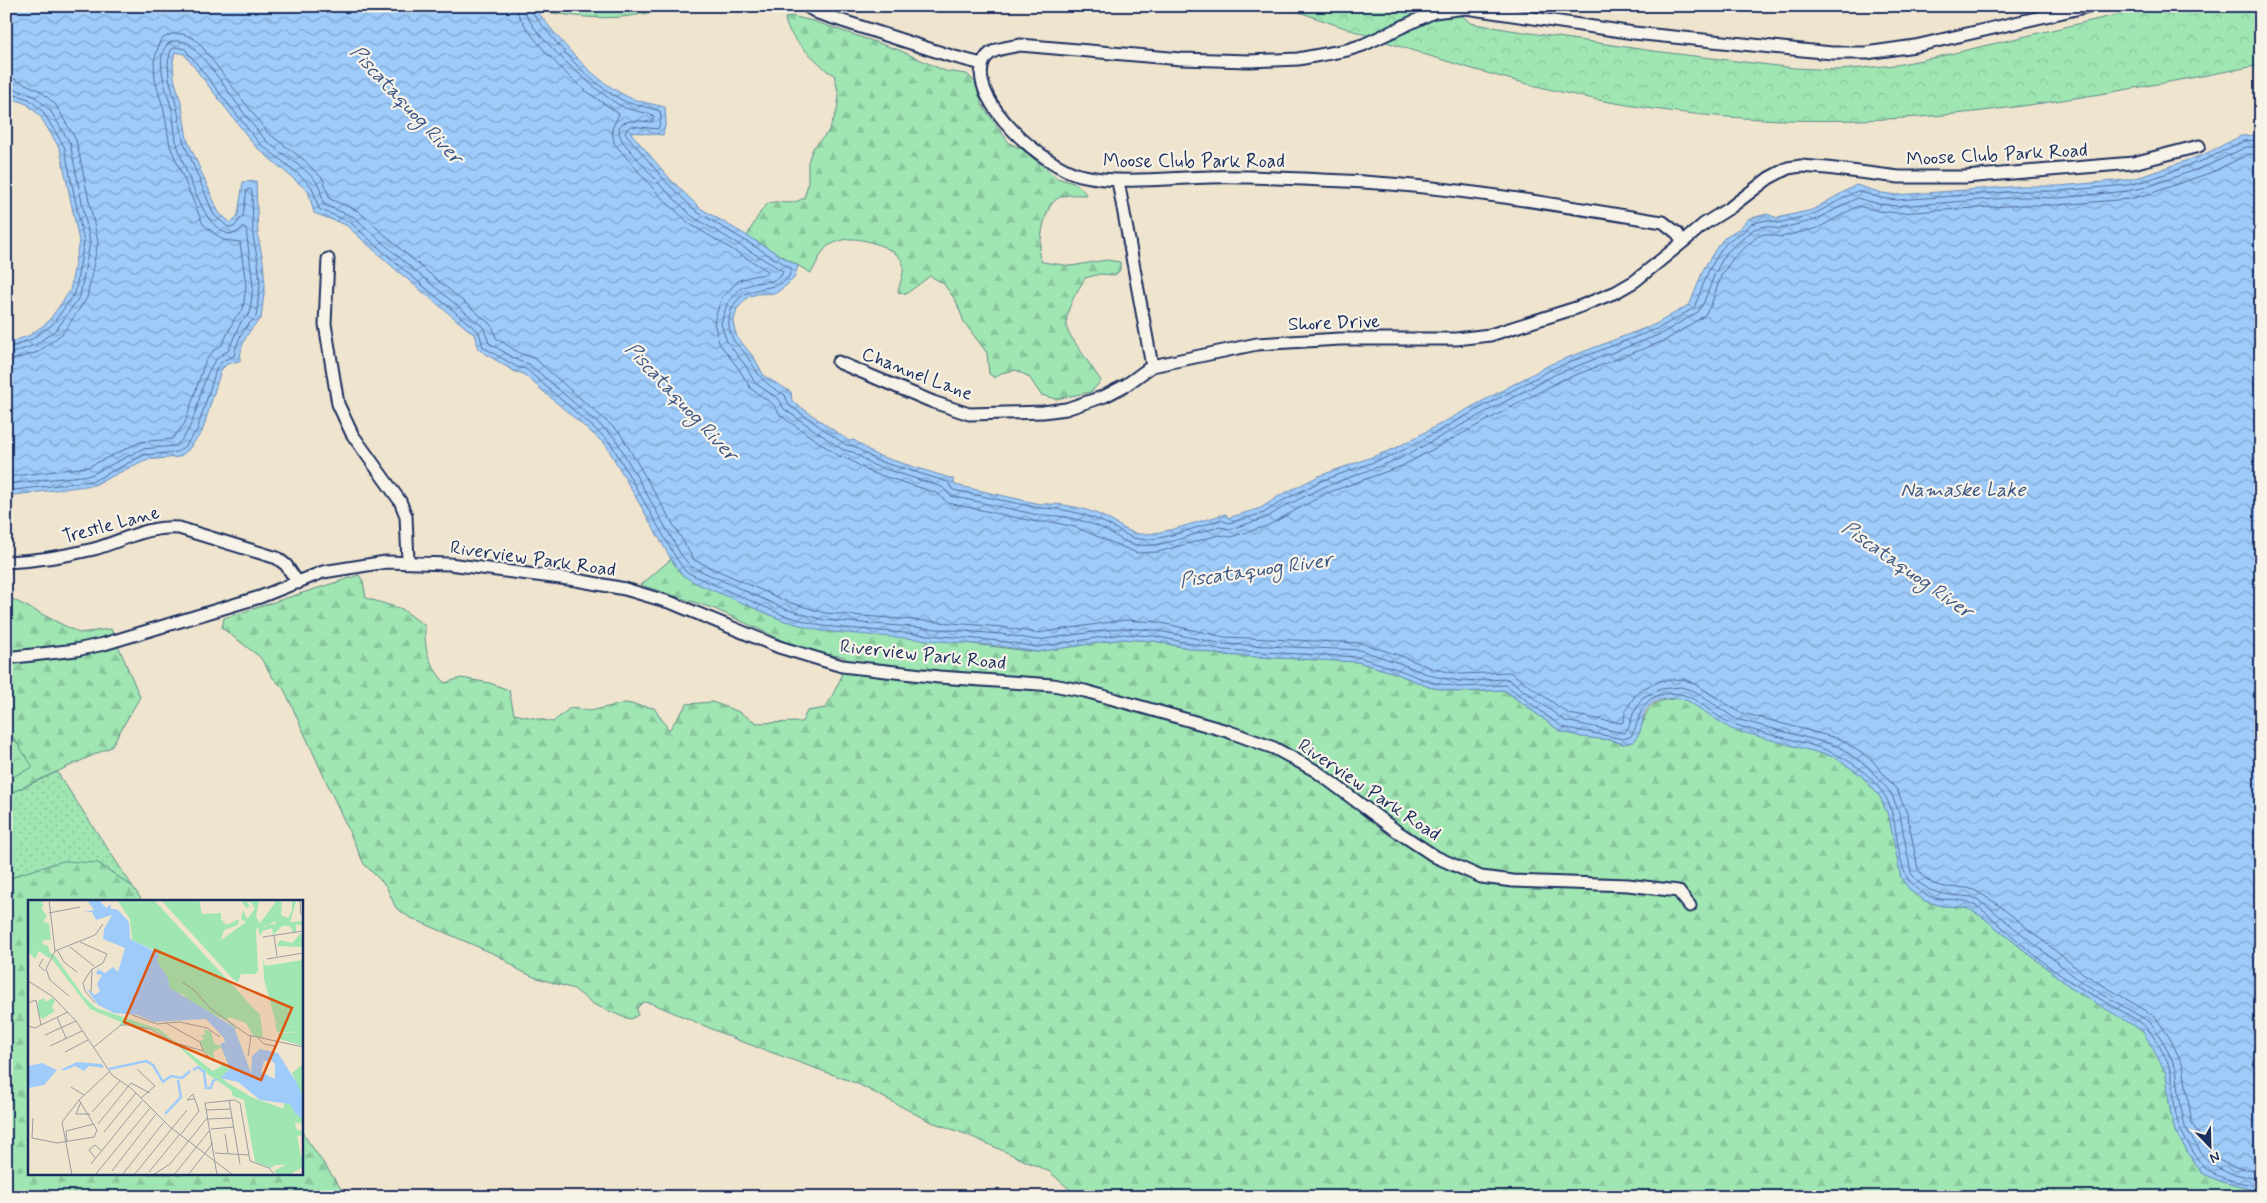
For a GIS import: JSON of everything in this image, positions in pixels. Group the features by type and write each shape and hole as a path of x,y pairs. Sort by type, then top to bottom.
{"street":[{"path":"806,6 818,13 951,56 982,64 994,50 1020,45 1181,58 1298,59 1347,50 1378,40 1434,12 1466,8 1634,33 1806,52 1866,53 1915,46 2089,6"},
{"name":"Moose Club Park Road","path":"982,64 981,74 988,96 1014,133 1027,145 1067,171 1078,175 1118,181 1213,177 1411,185 1663,222 1677,233 1683,242 1704,224 1719,216 1769,178 1788,168 1801,166 1827,168 1917,178 1965,177 2133,163 2199,146"},
{"path":"1118,181 1152,366"},
{"name":"Shore Drive","path":"1152,366 1225,350 1287,341 1456,338 1490,335 1576,308 1616,292 1641,276 1683,242"},
{"path":"328,259 324,306 325,324 338,404 352,434 400,501 406,516 408,561"},
{"name":"Channel Lane","path":"838,362 953,410 984,414 1043,412 1081,406 1126,385 1152,366"},
{"name":"Trestle Lane","path":"6,562 66,556 123,540 151,529 165,527 212,538 277,558 286,564 298,583"},
{"name":"Riverview Park Road","path":"6,658 76,650 104,644 260,597 323,572 386,562 408,561 480,567 625,590 672,603 779,647 842,666 1037,684 1085,691 1228,731 1274,748 1316,771 1436,857 1481,877 1513,881 1628,885 1678,891 1690,906"}],"green space":[{"path":"533,6 679,6 624,17 599,18 536,10"},
{"path":"1282,6 1453,6 1470,23 1510,30 1653,51 1794,68 1839,70 1896,65 1937,57 2154,6 2261,6 2261,65 2064,100 1950,115 1851,120 1752,119 1653,109 1563,92 1441,60"},
{"path":"791,16 813,21 899,50 945,71 967,74 977,84 982,105 1009,143 1022,149 1057,178 1077,184 1087,195 1063,196 1051,205 1044,221 1039,255 1042,262 1071,266 1106,260 1120,262 1120,270 1115,275 1100,274 1085,278 1068,311 1068,332 1101,381 1091,392 1056,399 1041,395 1029,377 1016,370 1001,373 995,378 989,374 987,353 964,322 956,301 943,283 930,276 906,294 898,292 903,272 902,261 899,256 886,248 856,239 839,241 825,248 811,273 747,236 760,213 769,203 788,203 804,198 808,184 808,162 813,148 828,132 837,111 839,96 834,74 827,71 795,40 790,33 785,18"},
{"path":"671,559 682,575 782,620 1037,652 1123,639 1154,641 1222,655 1358,662 1395,673 1429,687 1459,692 1504,690 1560,731 1623,744 1633,742 1651,706 1666,700 1680,698 1834,757 1861,775 1880,797 1889,817 1901,878 1911,891 1925,901 1942,906 1966,907 1984,918 2074,990 2144,1031 2166,1073 2170,1110 2175,1131 2193,1161 2202,1173 2222,1182 2261,1192 2261,1197 1078,1197 1050,1172 968,1135 929,1121 856,1083 740,1041 651,1003 643,1002 637,1008 638,1015 631,1019 623,1017 593,1004 574,989 534,977 519,970 499,956 409,917 396,908 386,886 364,864 284,689 273,678 260,657 222,628 224,618 359,575 363,581 366,598 402,609 425,626 425,643 431,663 445,683 461,678 490,683 509,690 514,714 553,722 570,708 590,711 625,703 654,708 669,730 687,704 712,702 737,711 757,723 802,722 807,711 826,708 840,680 845,657 808,652 715,609 641,585"},
{"path":"6,596 79,633 111,629 140,697 111,747 6,795"},
{"path":"6,727 33,767 6,780"},
{"path":"57,772 133,887 98,863 20,874 6,881 6,795"},
{"path":"63,861 98,863 133,887 142,900 28,900 28,1176 302,1176 302,1132 347,1197 6,1197 6,881 20,874"}],"water":[{"name":"Namaske Lake","path":"6,6 533,6 576,57 600,79 628,97 665,107 666,121 663,135 630,132 671,180 700,208 798,266 794,278 776,293 757,294 748,297 737,309 733,324 737,337 755,359 764,376 791,392 792,401 849,441 854,440 876,455 953,479 955,485 1040,504 1066,505 1083,509 1139,534 1170,530 1226,514 1228,518 1261,508 1279,496 1319,476 1394,449 1551,364 1656,324 1690,304 1704,268 1717,247 1725,237 1740,228 1748,219 1767,214 1777,218 1812,210 1856,185 1882,193 1897,195 2022,186 2059,186 2126,180 2143,176 2205,154 2241,136 2261,135 2261,1192 2222,1182 2202,1173 2193,1161 2175,1131 2170,1110 2166,1073 2143,1031 2074,990 1984,918 1966,907 1942,906 1925,901 1911,891 1901,878 1889,817 1880,797 1861,775 1834,757 1731,729 1688,701 1679,699 1662,699 1649,706 1645,711 1638,735 1633,742 1623,744 1560,731 1504,690 1459,692 1429,687 1395,673 1358,662 1222,655 1154,641 1123,639 1037,652 1000,646 821,631 782,620 698,584 682,575 671,559 606,445 522,373 515,372 478,349 476,336 394,268 346,225 314,213 308,191 255,146 184,54 175,52 173,62 174,78 182,106 187,139 219,213 231,223 238,215 243,182 256,181 258,236 265,285 261,319 246,338 241,349 240,361 227,364 221,370 202,432 188,450 179,457 145,460 94,485 6,496 6,344 30,335 48,322 70,291 79,241 60,149 40,116 27,104 6,96"}],"water label":[{"name":"Piscataquog River","path":"406,105"},
{"name":"Piscataquog River","path":"681,402"},
{"name":"Piscataquog River","path":"1907,570"},
{"name":"Piscataquog River","path":"1256,571"}]}
